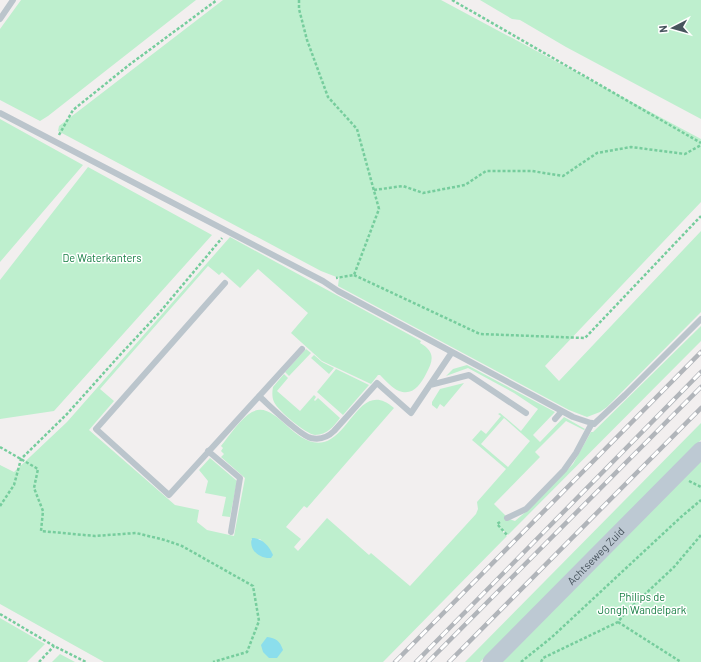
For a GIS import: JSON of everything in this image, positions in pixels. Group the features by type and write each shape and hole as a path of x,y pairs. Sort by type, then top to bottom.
{"street":[{"name":"Achtseweg Zuid","path":"491,662 701,450"}],"lane":[{"path":"0,19 13,0"},
{"path":"0,113 323,281 338,291 573,417 594,424 626,395 701,319"},
{"path":"225,283 96,429 169,495 302,348"},
{"path":"259,396 301,433 311,438 321,438 331,434 377,383 411,413 452,352"},
{"path":"430,386 468,375 526,413"},
{"path":"555,419 562,411"},
{"path":"507,518 526,509 564,470 576,453 592,423"},
{"path":"208,451 240,478 231,532"}],"path":[{"path":"55,142 73,110 217,0"},
{"path":"299,0 299,9 307,40 328,97 357,129 379,209 354,275"},
{"path":"374,190 403,186 423,193 465,185 486,171 532,171 563,176 597,153 631,147 685,154 701,144 452,0"},
{"path":"323,281 354,275 480,334 585,338 701,216"},
{"path":"0,506 14,484 21,459 67,414 160,312 228,232"},
{"path":"0,447 38,469 34,488 43,511 41,531 95,536 136,533 165,540 182,546 253,586 259,621 247,652 213,662"},
{"path":"520,662 552,637 701,500"},
{"path":"501,529 507,535"},
{"path":"541,662 543,658 618,622 625,613 674,567 701,535"},
{"path":"0,614 54,646 86,662"},
{"path":"618,622 681,662"},
{"path":"39,662 54,646"}],"green space":[{"path":"21,0 196,0 40,121 0,100 0,29"},
{"path":"223,0 441,0 701,139 701,202 545,366 559,381 701,231 701,312 607,407 600,412 587,417 569,410 338,286 339,278 321,271 58,131 59,126"},
{"path":"480,0 701,0 701,119 566,47 520,20 512,19"},
{"path":"0,119 83,165 0,262"},
{"name":"De Waterkanters","path":"88,167 212,235 54,411 0,419 0,280"},
{"path":"230,237 421,341 420,343 429,350 432,357 426,374 419,386 408,392 399,391 380,375 378,375 371,384 322,361 291,333 308,313 258,269 240,288 222,272 219,275 208,266 100,389 114,401 89,430 175,505 199,510 197,522 207,530 234,536 245,478 221,457 224,454 221,451 223,448 221,446 244,418 252,412 261,410 269,412 303,438 313,442 324,442 342,430 364,404 373,400 383,401 394,408 307,508 304,506 286,527 301,539 294,547 298,551 327,518 369,555 371,553 410,586 476,514 478,509 477,502 506,469 472,440 481,430 486,434 501,416 498,414 500,413 521,431 538,409 514,393 468,368 446,376 453,369 467,365 555,412 533,435 540,442 564,417 585,429 584,430 566,421 535,452 540,457 494,504 509,519 515,521 528,510 573,464 591,432 593,432 701,326 701,341 508,535 502,529 501,530 507,536 383,662 104,662 0,604 0,465 14,472 67,422","holes":["504,418 530,441 508,467 481,444","260,539 272,553 251,540"]},
{"path":"306,349 311,353 289,376 285,372"},
{"path":"314,355 322,362 334,368 329,374 311,358"},
{"path":"336,369 369,385 343,415 317,392"},
{"path":"284,374 288,378 277,391 300,411 314,395 316,397 314,400 315,401 318,398 340,418 330,430 319,435 311,434 293,422 281,411 274,402 272,393 273,387"},
{"path":"464,383 444,407 440,404 437,409 432,405 432,402 440,389"},
{"path":"701,423 701,440 480,662 465,662"},
{"path":"210,458 237,481 230,517 222,516 226,497 205,493 208,481 199,470"},
{"name":"Philips de Jongh Wandelpark","path":"701,460 701,662 501,662"},
{"path":"0,618 45,644 27,662 0,662"},
{"path":"60,654 75,662 52,662"}],"water":[{"path":"252,538 259,539 267,546 273,555 271,558 263,557 253,550 251,542"},
{"path":"267,637 277,640 282,647 283,650 277,658 269,658 263,652 261,645"}],"railway":[{"path":"395,662 701,352"},
{"path":"416,662 701,372"},
{"path":"428,662 701,387"},
{"path":"449,662 701,408"}]}
